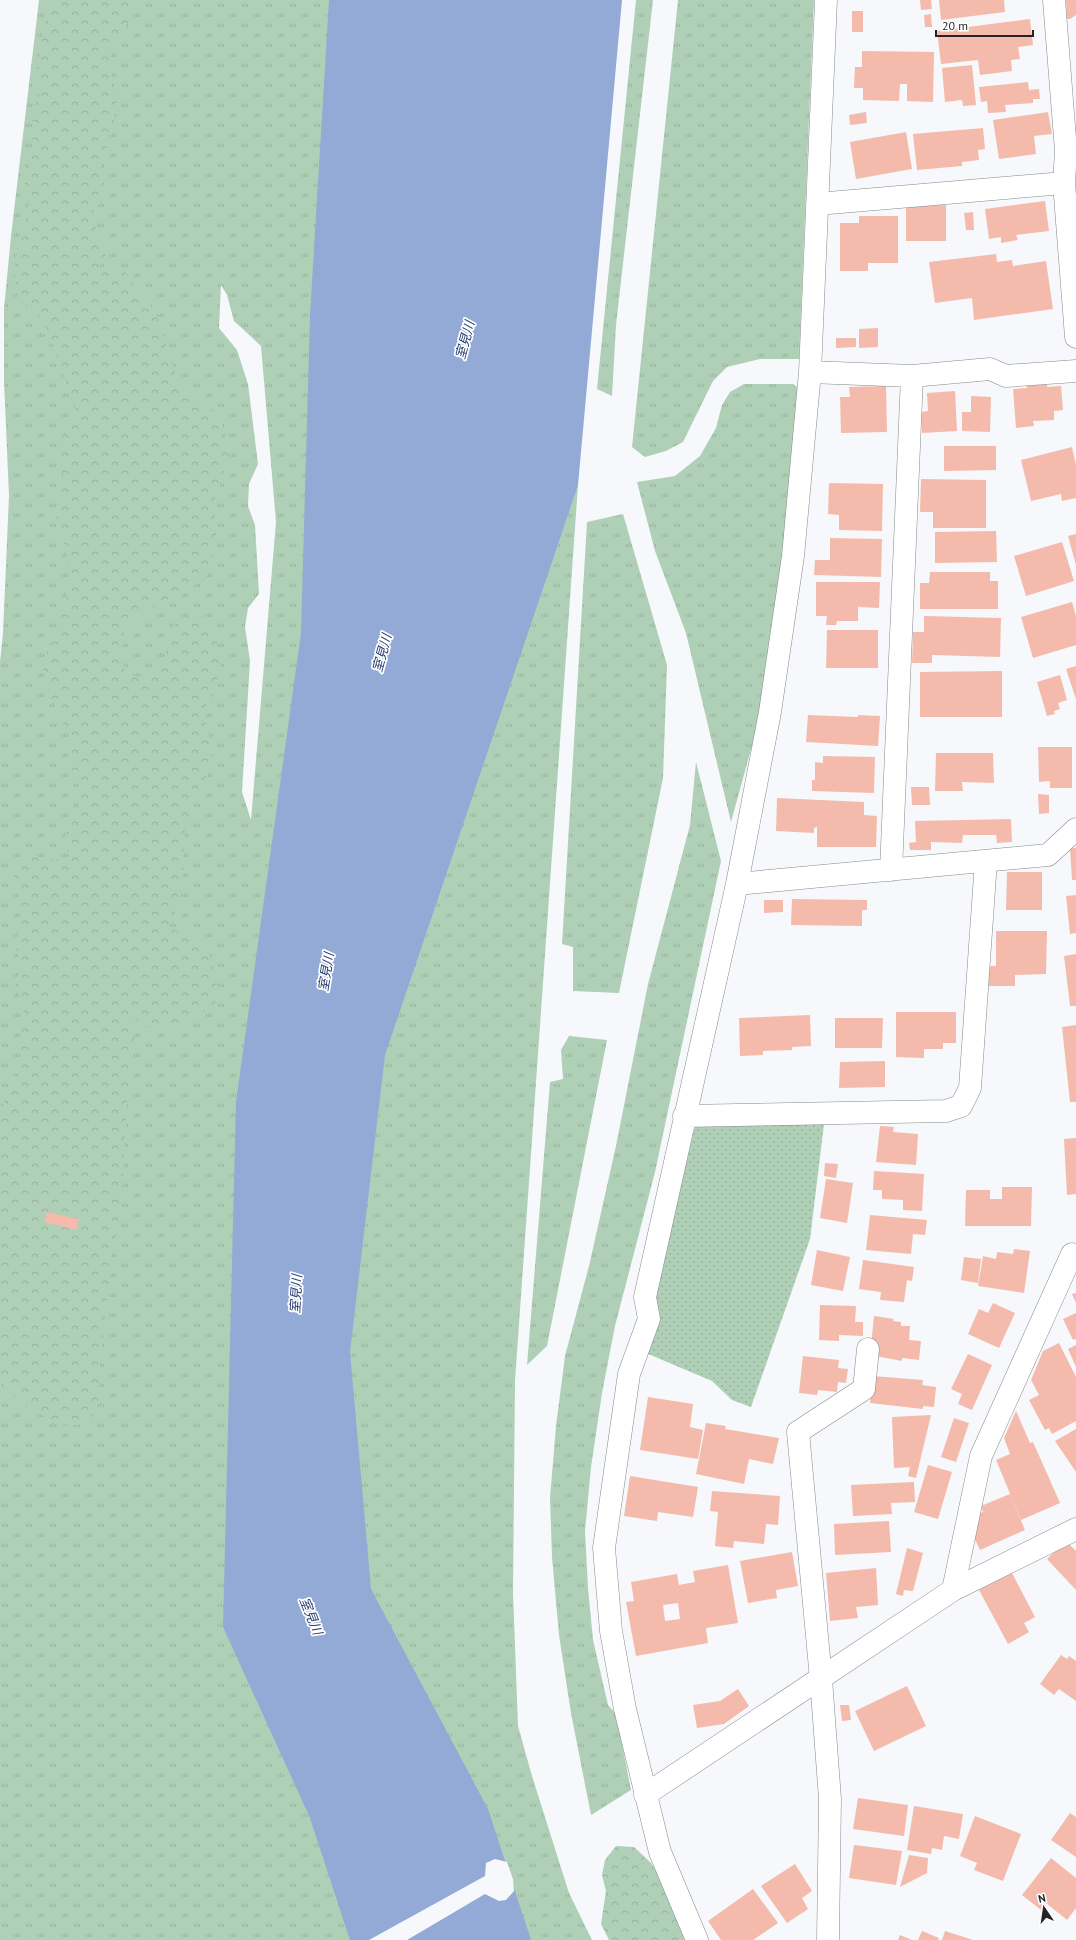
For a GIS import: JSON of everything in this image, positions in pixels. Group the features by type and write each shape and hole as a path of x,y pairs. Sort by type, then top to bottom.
{"street":[{"path":"697,1940 660,1852 645,1795 625,1709 611,1631 604,1548 630,1374 649,1319 645,1297 684,1116 737,884 770,712 792,564 810,372 826,0"},
{"path":"1054,0 1066,151 1064,183 1076,337"},
{"path":"817,204 1064,183"},
{"path":"810,372 912,376 990,369 1006,376 1076,370"},
{"path":"891,870 912,376"},
{"path":"737,884 1048,855 1076,829"},
{"path":"684,1116 946,1111 961,1106 970,1088 986,861"},
{"path":"953,1590 981,1456 1072,1254"},
{"path":"828,1940 830,1799 821,1679 798,1432 864,1389 868,1349"},
{"path":"645,1795 953,1590 1076,1529"}],"green space":[{"path":"39,0 347,0 320,633 370,1940 0,1940 0,662 3,633 9,496 4,381 4,309 11,236","holes":["221,285 227,295 234,321 261,346 276,522 251,820 242,792 250,661 245,627 248,608 259,594 255,525 248,506 249,484 258,464 248,384 237,350 219,328"]},
{"path":"50,0 129,0 129,16 127,23 113,48 110,59 116,104 103,169 103,199 93,209 99,220 94,234 105,243 106,258 94,273 112,269 125,272 155,311 180,389 220,414 230,453 214,501 216,535 206,578 183,592 158,603 124,630 121,658 126,675 146,677 165,656 173,626 196,610 215,631 221,665 216,684 203,713 210,740 212,765 203,784 190,797 185,827 183,872 179,902 167,929 195,933 209,953 217,979 215,1004 179,1028 149,1027 129,1017 136,1042 129,1071 122,1192 107,1297 100,1364 98,1403 86,1424 61,1426 28,1407 4,1387 0,1376 0,1277 4,1273 0,1267 0,1248 6,1244 0,1234 0,1114 8,1090 22,1059 20,1040 24,1007 15,987 20,965 16,946 18,925 22,907 13,882 15,862 32,855 50,860 69,857 64,837 72,824 82,794 71,767 72,739 59,716 48,690 42,663 58,628 69,588 67,550 56,525 59,494 63,475 56,449 78,415 49,333 40,316 18,299 14,271 21,228 29,214 24,174 33,145 32,129 34,107 40,94 37,67"},
{"path":"636,0 653,0 616,325 612,396 597,389"},
{"path":"678,0 814,0 799,359 760,359 727,367 713,381 683,442 666,451 645,457 632,447"},
{"path":"744,384 793,384 798,388 787,552 764,702 731,822 686,633 655,551 637,482 675,476 700,456 716,428 722,405 730,392"},
{"path":"578,485 515,1381 513,1593 518,1726 532,1776 569,1893 592,1940 519,1940 358,1595 336,1363 368,1051 491,686"},
{"path":"623,514 667,665 663,778 619,993 573,991 573,947 562,944 587,522"},
{"path":"696,762 721,861 655,1172 615,1326 602,1393 591,1467 585,1531 593,1640 608,1705 616,1714 631,1790 591,1815 571,1713 559,1635 552,1557 550,1498 556,1426 565,1356 589,1266 616,1146 648,984 690,825"},
{"path":"569,1036 607,1040 547,1346 527,1365 550,1082 563,1079 561,1050"},
{"path":"696,1122 824,1124 810,1239 751,1407 732,1400 712,1381 646,1353 654,1298"},
{"path":"616,1846 634,1847 651,1863 668,1889 688,1940 609,1940 601,1924 606,1891 602,1875 605,1860"}],"water":[{"name":"室見川","path":"329,0 622,0 578,485 385,1055 350,1352 371,1589 488,1809 531,1940 350,1940 310,1818 223,1627 236,1102 301,633 310,315"}],"pier":[{"path":"495,1859 507,1862 513,1879 514,1891 506,1900 499,1901 485,1894 407,1940 369,1940 485,1876 486,1863"}],"building":[{"path":"920,0 931,0 932,9 921,10"},
{"path":"939,0 1004,0 1005,12 941,20"},
{"path":"1066,0 1076,0 1076,15 1070,19 1067,19"},
{"path":"852,11 863,11 863,32 852,32"},
{"path":"931,14 932,27 925,27 924,15"},
{"path":"1030,19 1033,45 1018,47 1020,59 1011,60 1012,71 980,75 978,60 941,64 937,31"},
{"path":"862,51 934,52 933,102 907,101 907,84 900,84 899,101 863,100 863,88 854,88 855,67 862,67"},
{"path":"972,65 976,105 963,106 962,100 945,102 942,68"},
{"path":"1028,82 1029,90 1039,89 1040,99 1033,99 1033,103 1005,105 1006,112 988,113 987,101 981,102 979,87"},
{"path":"866,112 867,123 850,125 849,115"},
{"path":"1048,112 1052,134 1034,136 1036,154 999,159 993,120"},
{"path":"983,128 985,149 978,150 979,160 962,162 962,166 917,170 913,134"},
{"path":"906,132 912,169 856,179 850,142"},
{"path":"1045,201 1049,231 1016,235 1018,240 1001,243 1001,237 989,239 985,209"},
{"path":"946,205 946,241 906,241 906,206"},
{"path":"973,212 974,230 966,230 964,213"},
{"path":"859,216 898,216 898,263 868,263 868,271 840,271 840,223 859,223"},
{"path":"996,254 997,262 1012,260 1013,266 1046,261 1053,309 974,320 972,298 935,303 929,262"},
{"path":"878,328 878,347 859,348 859,329"},
{"path":"836,338 856,338 856,347 836,348"},
{"path":"1047,383 1047,387 1061,386 1063,410 1054,411 1054,420 1033,421 1034,426 1016,428 1013,389 1027,388 1026,385"},
{"path":"886,386 887,432 841,433 840,397 850,397 849,387"},
{"path":"955,391 957,431 922,433 921,412 928,411 927,393"},
{"path":"971,396 991,397 990,432 962,431 962,412 971,412"},
{"path":"944,446 996,446 996,470 944,471"},
{"path":"1072,447 1076,465 1076,498 1062,501 1061,494 1031,501 1021,460"},
{"path":"921,479 986,480 986,528 933,528 933,512 920,512"},
{"path":"829,483 883,484 882,531 839,530 839,515 828,514"},
{"path":"996,531 997,562 935,563 935,532"},
{"path":"1076,534 1076,565 1068,536"},
{"path":"830,538 882,539 881,577 814,575 815,560 830,560"},
{"path":"1062,542 1074,581 1026,596 1014,556"},
{"path":"930,572 990,572 990,581 998,581 998,609 920,609 920,583 929,583"},
{"path":"816,582 880,582 879,608 858,607 858,621 837,621 836,625 826,625 827,616 816,616"},
{"path":"1072,602 1076,616 1076,645 1033,658 1021,617"},
{"path":"924,616 1001,618 1000,657 932,655 932,663 912,663 913,632 924,632"},
{"path":"827,630 878,630 878,668 826,668"},
{"path":"1076,666 1076,699 1066,669"},
{"path":"1002,671 1002,717 920,717 920,672"},
{"path":"1060,675 1067,700 1058,703 1060,709 1054,711 1055,714 1047,716 1037,682"},
{"path":"808,715 858,717 858,715 880,716 878,746 806,742"},
{"path":"1038,747 1072,747 1072,788 1050,788 1050,781 1039,782"},
{"path":"936,753 993,753 994,783 962,782 963,791 935,791"},
{"path":"823,756 875,757 874,793 812,791 812,780 815,780 815,762 823,763"},
{"path":"911,787 929,787 930,805 912,805"},
{"path":"1038,794 1049,795 1049,813 1039,814"},
{"path":"777,798 864,802 864,815 877,816 876,847 817,847 817,827 814,828 814,833 776,831"},
{"path":"1011,819 1012,842 997,843 996,835 963,835 962,843 931,842 931,850 910,850 909,843 916,842 915,821"},
{"path":"1070,848 1076,848 1076,880 1072,880"},
{"path":"1007,872 1042,872 1042,910 1006,910"},
{"path":"1076,895 1076,933 1070,934 1066,896"},
{"path":"792,899 867,900 867,910 862,910 862,926 791,925"},
{"path":"764,900 783,900 783,912 764,913"},
{"path":"996,931 1047,931 1046,974 1015,975 1015,986 987,986 987,966 996,966"},
{"path":"1076,954 1076,1006 1070,1006 1064,956"},
{"path":"896,1012 956,1012 956,1043 943,1043 943,1049 924,1049 924,1058 896,1057"},
{"path":"810,1015 811,1046 792,1047 792,1050 763,1051 763,1055 740,1056 739,1018"},
{"path":"835,1018 883,1018 882,1048 835,1048"},
{"path":"1076,1025 1076,1102 1070,1102 1062,1027"},
{"path":"885,1061 885,1087 839,1088 840,1062"},
{"path":"880,1126 894,1127 893,1132 918,1134 916,1165 876,1162"},
{"path":"1076,1138 1076,1194 1067,1195 1064,1139"},
{"path":"825,1163 838,1164 836,1178 824,1176"},
{"path":"874,1171 924,1174 922,1211 903,1210 903,1200 882,1199 882,1190 873,1190"},
{"path":"826,1179 853,1183 847,1223 820,1218"},
{"path":"1002,1187 1032,1187 1031,1226 965,1226 966,1190 990,1190 990,1199 1002,1199"},
{"path":"47,1212 79,1219 77,1230 44,1222"},
{"path":"870,1215 927,1220 925,1235 913,1234 911,1254 866,1250"},
{"path":"1014,1249 1030,1251 1024,1293 978,1286 983,1256 996,1259 997,1252 1013,1254"},
{"path":"817,1250 850,1257 843,1291 811,1285"},
{"path":"964,1257 981,1259 978,1283 961,1280"},
{"path":"863,1260 914,1267 912,1281 907,1280 904,1302 880,1300 881,1292 859,1289"},
{"path":"1076,1293 1076,1303 1072,1294"},
{"path":"993,1303 1015,1313 999,1348 968,1334 979,1309 988,1313"},
{"path":"820,1305 856,1306 855,1322 863,1322 863,1336 839,1335 839,1341 819,1340"},
{"path":"1076,1313 1076,1339 1073,1340 1063,1319"},
{"path":"874,1316 894,1319 893,1321 901,1322 901,1326 910,1326 909,1340 921,1341 919,1360 902,1358 902,1361 870,1355"},
{"path":"1059,1343 1076,1377 1076,1421 1052,1434 1049,1428 1045,1430 1029,1400 1039,1395 1031,1380 1043,1351"},
{"path":"1076,1345 1076,1367 1068,1349"},
{"path":"968,1354 992,1365 972,1410 958,1404 962,1394 951,1389"},
{"path":"803,1356 839,1360 838,1368 848,1369 846,1383 838,1382 837,1392 818,1390 817,1395 799,1393"},
{"path":"873,1376 923,1380 922,1385 936,1387 934,1407 923,1406 923,1409 870,1403"},
{"path":"648,1397 693,1404 690,1427 703,1430 698,1459 640,1450"},
{"path":"1016,1411 1030,1443 1033,1442 1060,1503 1021,1520 996,1460 1010,1454 1004,1438"},
{"path":"931,1415 916,1478 908,1476 910,1467 894,1468 892,1417"},
{"path":"954,1418 969,1423 956,1462 941,1457"},
{"path":"706,1423 726,1426 725,1429 779,1438 773,1464 749,1459 744,1484 696,1474"},
{"path":"1076,1429 1076,1472 1055,1441"},
{"path":"928,1465 952,1472 938,1519 914,1512"},
{"path":"630,1476 698,1487 693,1517 658,1512 657,1521 624,1516"},
{"path":"914,1482 915,1502 891,1503 892,1514 853,1516 851,1485"},
{"path":"712,1491 780,1496 778,1525 766,1524 764,1544 734,1541 733,1548 715,1546 718,1512 710,1511"},
{"path":"1010,1494 1025,1530 980,1550 972,1533 970,1517 983,1512 981,1506"},
{"path":"889,1521 891,1552 835,1555 834,1524"},
{"path":"1066,1541 1076,1551 1076,1590 1047,1559"},
{"path":"907,1548 923,1553 913,1591 904,1590 903,1596 896,1594"},
{"path":"792,1552 798,1586 776,1590 777,1598 748,1603 740,1561"},
{"path":"728,1565 738,1623 706,1628 708,1643 636,1656 626,1602 634,1601 631,1582 677,1574 679,1585 695,1582 693,1571","holes":["678,1603 680,1619 665,1621 663,1605"]},
{"path":"876,1568 878,1605 856,1607 858,1618 830,1621 826,1573"},
{"path":"1012,1573 1035,1617 1024,1623 1029,1632 1008,1644 979,1590"},
{"path":"1061,1655 1067,1659 1069,1656 1076,1661 1076,1701 1059,1689 1054,1695 1040,1684"},
{"path":"907,1686 926,1726 874,1751 855,1711"},
{"path":"738,1689 749,1706 724,1724 697,1728 693,1705 720,1701"},
{"path":"840,1705 849,1705 851,1720 842,1721"},
{"path":"858,1798 908,1805 904,1836 853,1829"},
{"path":"914,1806 963,1814 959,1839 944,1836 942,1850 932,1848 931,1854 907,1850"},
{"path":"1070,1813 1076,1817 1076,1857 1051,1840"},
{"path":"975,1816 1021,1834 1003,1881 974,1870 977,1863 960,1856"},
{"path":"854,1845 902,1851 896,1885 849,1878"},
{"path":"909,1855 928,1858 927,1873 900,1887"},
{"path":"1051,1858 1076,1878 1076,1908 1067,1920 1046,1903 1041,1910 1022,1895"},
{"path":"795,1864 812,1891 802,1898 808,1909 787,1923 761,1886"},
{"path":"753,1889 778,1923 753,1940 721,1940 708,1921"},
{"path":"922,1931 939,1938 938,1940 918,1940"},
{"path":"945,1931 973,1940 942,1940"},
{"path":"900,1935 912,1940 898,1940"}]}
